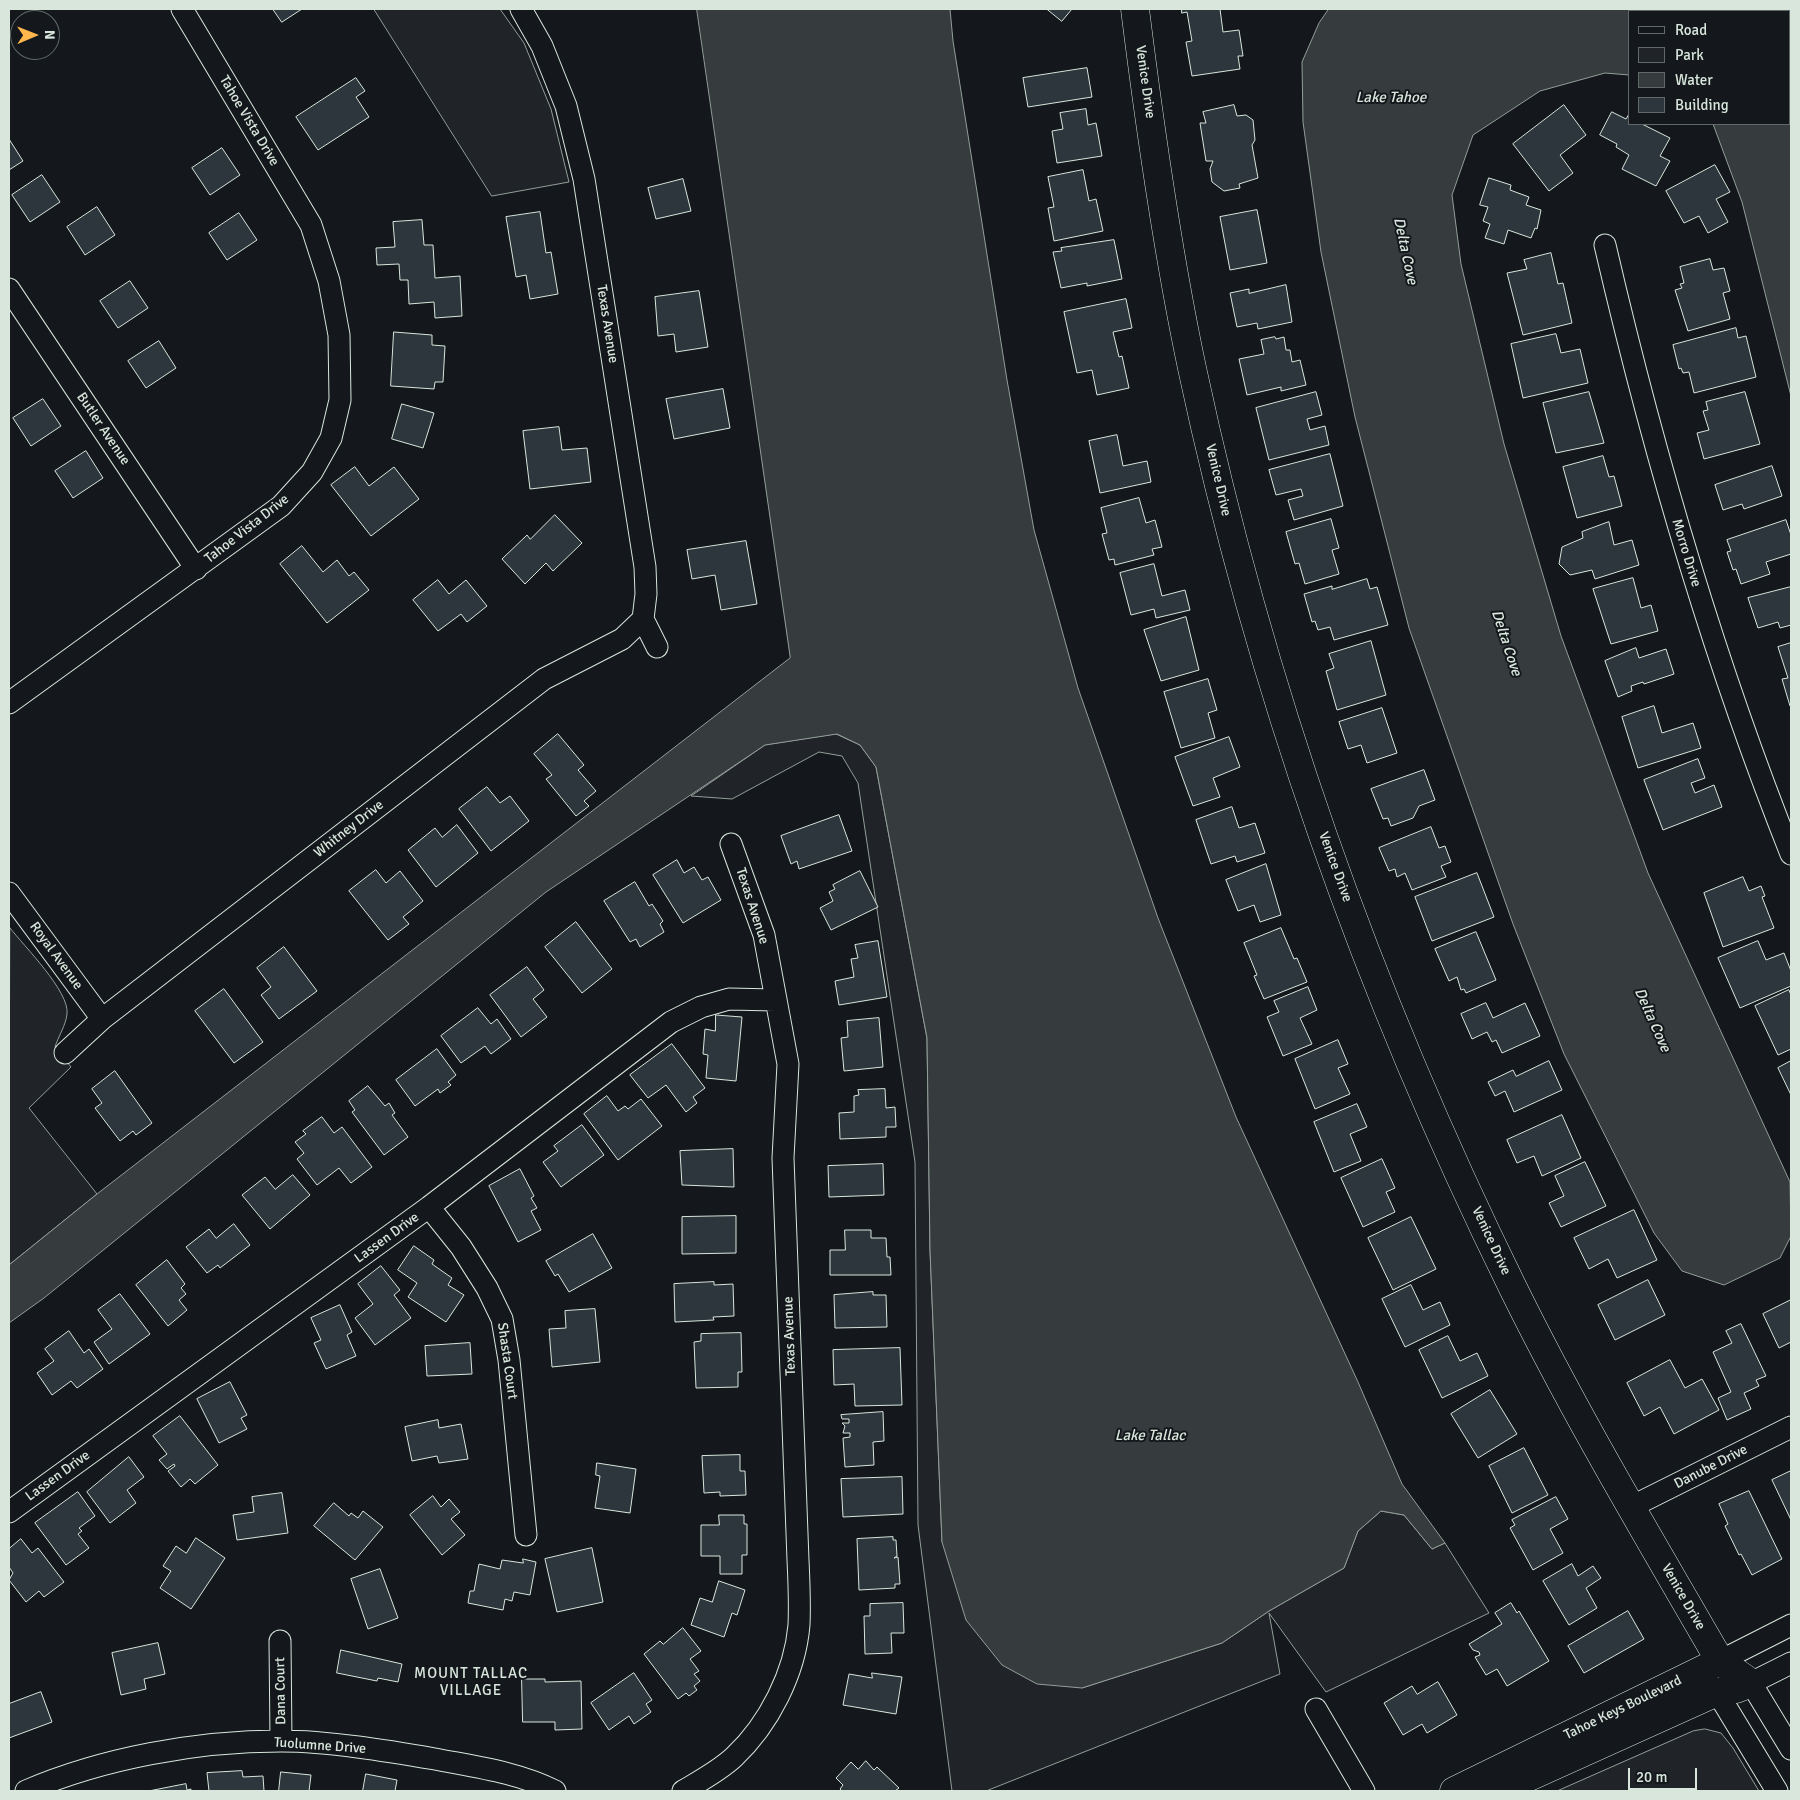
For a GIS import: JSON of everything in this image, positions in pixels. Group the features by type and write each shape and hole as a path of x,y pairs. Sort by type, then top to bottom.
{"street":[{"name":"Tahoe Vista Drive","path":"9,703 281,506 312,472 331,438 340,400 339,344 330,281 311,225 182,9"},
{"name":"Texas Avenue","path":"521,9 542,46 566,106 584,179 645,567 646,594 643,619"},
{"name":"Venice Drive","path":"1135,9 1167,229 1191,366 1230,530 1273,686 1318,820 1371,966 1439,1132 1518,1298 1577,1412 1720,1661"},
{"name":"Morro Drive","path":"1605,245 1637,380 1692,574 1732,699 1791,854"},
{"name":"Butler Avenue","path":"9,289 196,569"},
{"path":"643,619 657,647"},
{"name":"Whitney Drive","path":"65,1053 102,1019 544,679 622,639 643,619"},
{"name":"Texas Avenue","path":"683,1791 727,1763 751,1740 771,1710 789,1669 799,1626 783,1158 788,1064 764,935 731,844"},
{"name":"Royal Avenue","path":"9,893 102,1019"},
{"name":"Lassen Drive","path":"9,1512 429,1207 671,1022 701,1007 729,1000 775,1000"},
{"name":"Shasta Court","path":"429,1207 461,1247 487,1288 502,1319 509,1360 526,1535"},
{"name":"Danube Drive","path":"1631,1507 1791,1427"},
{"name":"Tahoe Keys Boulevard","path":"1454,1791 1791,1625"},
{"name":"Dana Court","path":"280,1641 281,1741"},
{"path":"1777,1791 1717,1692 1716,1680 1720,1661 1751,1683 1791,1749"},
{"name":"Tahoe Keys Boulevard","path":"1498,1791 1717,1692 1736,1689 1791,1663"},
{"path":"1316,1709 1364,1791"},
{"name":"Tuolumne Drive","path":"26,1791 50,1781 134,1757 214,1746 281,1741 368,1749 492,1769 531,1779 555,1791"}],"green space":[{"path":"374,9 500,9 524,43 551,109 569,182 492,196"},
{"path":"836,734 860,745 876,767 927,1038 930,1250 942,1542 1082,1688 1222,1643 1269,1611 1344,1568 1358,1531 1381,1511 1404,1515 1432,1549 1445,1543 1489,1613 1326,1692 1269,1613 1280,1674 986,1791 952,1791 918,1525 915,1162 858,783 842,756 819,752 732,799 691,796 765,745"},
{"path":"10,928 54,982 66,1005 67,1014 55,1047 71,1067 29,1108 97,1194 9,1265"},
{"path":"1705,1729 1721,1733 1733,1748 1759,1791 1557,1791 1693,1731"}],"water":[{"name":"Lake Tallac","path":"697,9 950,9 953,41 1007,380 1034,530 1078,688 1158,918 1236,1117 1358,1382 1402,1484 1445,1543 1432,1549 1404,1515 1381,1511 1358,1531 1344,1568 1269,1611 1222,1643 1082,1688 1037,1684 1002,1665 966,1620 942,1542 930,1250 927,1038 876,767 860,745 837,734 765,745 546,892 44,1298 9,1323 9,1265 97,1194 790,658"},
{"name":"Lake Tahoe","path":"1329,9 1791,9 1791,396 1742,202 1713,125 1790,125 1790,10 1628,10 1628,75 1605,73 1540,91 1473,135 1452,195 1461,264 1504,444 1561,636 1648,873 1790,1182 1791,1236 1780,1258 1724,1285 1682,1271 1654,1233 1564,1054 1513,924 1409,628 1355,417 1321,252 1303,122 1302,62 1319,23"}],"building":[{"path":"273,9 302,9 282,22"},
{"path":"1047,9 1072,9 1062,21"},
{"path":"1182,9 1220,9 1223,32 1239,30 1243,56 1238,56 1240,69 1192,76 1186,42 1192,41 1187,12 1182,13"},
{"path":"1087,68 1092,97 1028,107 1023,78"},
{"path":"356,78 365,91 356,97 369,117 318,150 296,117"},
{"path":"1234,105 1237,116 1246,115 1253,120 1255,140 1252,145 1258,178 1239,184 1240,188 1224,191 1212,182 1210,169 1213,161 1206,161 1200,123 1206,123 1203,112"},
{"path":"1564,105 1586,135 1560,155 1573,173 1549,191 1513,144"},
{"path":"1086,109 1088,125 1096,123 1102,156 1057,163 1052,131 1063,129 1060,113"},
{"path":"1612,112 1626,119 1628,116 1628,125 1644,125 1670,138 1660,156 1670,161 1656,186 1622,169 1629,155 1616,147 1617,144 1600,135"},
{"path":"9,139 23,161 9,170"},
{"path":"222,148 240,175 210,195 192,168"},
{"path":"1715,165 1730,192 1716,199 1728,222 1708,233 1699,216 1684,223 1666,191"},
{"path":"1083,170 1089,201 1096,199 1103,231 1054,241 1048,208 1054,207 1048,177"},
{"path":"42,175 60,202 30,222 12,195"},
{"path":"1489,178 1511,185 1510,190 1529,197 1526,205 1541,210 1537,229 1535,228 1531,238 1508,230 1504,244 1485,238 1490,224 1483,221 1488,207 1480,205"},
{"path":"683,179 691,211 656,219 648,188"},
{"path":"97,207 115,235 85,255 67,227"},
{"path":"1257,210 1267,263 1230,270 1220,217"},
{"path":"540,212 546,253 551,252 558,294 530,299 526,275 516,277 506,217"},
{"path":"239,213 257,240 227,260 209,233"},
{"path":"422,220 424,245 433,245 435,278 460,276 462,316 435,318 434,302 409,304 408,280 400,280 399,264 377,265 376,248 395,247 393,222"},
{"path":"1114,240 1122,279 1087,286 1087,283 1061,288 1053,252 1062,251 1061,248"},
{"path":"1551,253 1558,284 1563,283 1572,323 1523,335 1507,273 1527,269 1524,260"},
{"path":"1710,259 1713,270 1724,268 1730,291 1723,293 1730,319 1688,331 1675,290 1682,288 1680,284 1684,283 1680,267"},
{"path":"130,281 148,308 118,328 100,301"},
{"path":"1286,285 1292,322 1258,329 1257,323 1237,327 1230,293 1249,289 1249,293"},
{"path":"699,291 708,347 676,352 674,334 658,336 655,297"},
{"path":"1126,299 1132,328 1113,332 1119,357 1122,356 1129,388 1097,395 1092,370 1077,373 1064,312"},
{"path":"1736,328 1738,338 1746,336 1756,377 1694,393 1689,372 1683,373 1681,368 1679,369 1673,345"},
{"path":"394,332 432,335 432,345 445,346 443,382 435,382 434,389 391,386"},
{"path":"1556,334 1561,353 1580,349 1588,383 1523,398 1511,344"},
{"path":"1275,337 1276,339 1284,337 1286,350 1290,350 1292,362 1300,360 1306,385 1281,391 1281,387 1247,395 1239,359 1264,354 1261,340"},
{"path":"159,341 176,368 146,388 128,361"},
{"path":"723,389 730,428 674,439 666,399"},
{"path":"1316,392 1322,415 1307,419 1310,430 1325,426 1329,445 1269,460 1256,408"},
{"path":"1589,392 1604,443 1556,453 1543,403"},
{"path":"1745,392 1760,444 1704,459 1697,433 1709,430 1703,411 1708,410 1706,402"},
{"path":"43,399 61,426 31,446 13,418"},
{"path":"402,404 434,413 423,448 392,439"},
{"path":"559,427 562,450 587,448 591,482 530,489 523,431"},
{"path":"1117,435 1123,466 1147,461 1151,482 1100,493 1089,441"},
{"path":"86,451 103,478 73,498 55,471"},
{"path":"1330,454 1343,506 1294,520 1288,500 1303,496 1301,489 1276,495 1269,470"},
{"path":"1603,456 1609,477 1614,476 1622,506 1577,518 1563,467"},
{"path":"1772,466 1782,496 1744,509 1742,504 1723,510 1715,485"},
{"path":"355,467 369,486 394,467 419,499 371,536 331,485"},
{"path":"1139,498 1146,523 1155,520 1162,547 1152,549 1154,555 1115,565 1114,559 1109,560 1102,534 1107,533 1101,508"},
{"path":"555,515 582,543 553,571 546,563 525,584 502,559 527,535 530,539"},
{"path":"1331,519 1339,548 1332,550 1339,574 1305,584 1299,563 1295,564 1286,532"},
{"path":"1786,520 1791,535 1791,554 1766,562 1770,574 1741,584 1736,569 1733,570 1727,552 1731,551 1727,540"},
{"path":"1609,522 1614,545 1632,540 1639,565 1595,579 1592,570 1570,575 1559,564 1562,547 1583,538 1582,532"},
{"path":"746,541 757,604 721,610 715,575 692,579 687,550"},
{"path":"302,546 323,572 337,560 349,576 354,572 369,590 327,623 280,564"},
{"path":"1154,564 1162,596 1185,590 1190,610 1156,618 1154,609 1131,615 1120,573"},
{"path":"1633,578 1641,608 1651,605 1658,631 1611,644 1593,589"},
{"path":"1367,579 1370,589 1377,587 1388,625 1334,640 1330,627 1318,630 1315,621 1312,622 1304,594 1332,586 1332,589"},
{"path":"438,580 449,594 466,580 487,606 467,622 461,614 438,631 413,600"},
{"path":"1791,587 1791,625 1780,628 1778,622 1758,628 1748,598"},
{"path":"1186,617 1199,670 1161,681 1144,630"},
{"path":"1371,641 1386,695 1337,710 1326,671 1334,668 1329,654"},
{"path":"1791,643 1790,706 1782,679 1788,678 1778,647"},
{"path":"1636,648 1639,658 1666,649 1674,674 1644,684 1643,682 1631,686 1632,691 1618,697 1605,661"},
{"path":"1208,679 1217,710 1208,713 1215,738 1181,748 1164,692"},
{"path":"1654,706 1662,733 1693,723 1701,748 1638,768 1622,717"},
{"path":"1382,708 1397,753 1367,763 1361,745 1348,749 1339,722"},
{"path":"558,734 584,765 578,770 596,791 584,801 589,806 576,816 546,779 552,775 534,754"},
{"path":"1229,737 1240,767 1213,778 1220,797 1193,806 1175,757"},
{"path":"1698,759 1705,778 1691,783 1695,793 1714,785 1722,807 1663,830 1644,780"},
{"path":"1424,770 1435,800 1419,806 1413,818 1391,826 1388,818 1383,819 1371,789"},
{"path":"487,787 500,803 510,796 529,821 491,851 459,809"},
{"path":"1232,807 1239,828 1255,823 1265,853 1237,862 1235,856 1211,864 1196,820"},
{"path":"839,815 852,851 799,869 797,861 791,864 781,836"},
{"path":"457,825 478,853 436,887 408,850 435,828 442,837"},
{"path":"1431,827 1439,848 1445,846 1451,862 1441,866 1446,877 1412,890 1405,873 1397,877 1395,869 1389,871 1379,848"},
{"path":"677,860 684,873 694,867 702,880 708,877 721,900 683,923 653,875"},
{"path":"1266,864 1281,915 1260,922 1254,905 1238,911 1226,880"},
{"path":"376,870 386,883 400,871 423,901 403,917 409,924 388,940 349,891"},
{"path":"860,871 878,907 831,930 820,908 833,901 829,892 835,889 833,885"},
{"path":"1477,873 1494,917 1432,941 1415,897"},
{"path":"1743,877 1749,891 1761,886 1765,896 1762,897 1774,928 1723,947 1704,893"},
{"path":"635,882 649,906 652,904 663,921 660,924 664,932 640,947 636,939 630,942 604,901"},
{"path":"576,922 612,969 582,993 545,947"},
{"path":"1281,928 1294,959 1297,958 1307,982 1264,999 1254,976 1257,975 1244,943"},
{"path":"1476,932 1496,980 1466,993 1464,989 1461,990 1457,977 1449,981 1435,949"},
{"path":"878,941 887,997 839,1005 835,981 854,977 851,959 858,958 855,945"},
{"path":"1758,941 1766,960 1784,953 1791,971 1791,986 1740,1008 1718,958"},
{"path":"284,947 317,991 279,1019 261,995 271,987 257,968"},
{"path":"527,967 544,990 533,999 547,1017 521,1037 490,995"},
{"path":"1308,987 1317,1010 1300,1018 1312,1044 1283,1056 1267,1017 1279,1012 1274,1001"},
{"path":"224,989 263,1042 234,1063 195,1011"},
{"path":"1789,990 1791,995 1791,1049 1778,1055 1755,1006"},
{"path":"1486,1003 1493,1018 1525,1003 1540,1036 1502,1053 1496,1040 1492,1042 1487,1032 1472,1039 1461,1014"},
{"path":"478,1008 491,1024 497,1019 511,1039 491,1054 485,1046 461,1063 441,1036"},
{"path":"716,1015 742,1017 736,1081 706,1078 708,1055 703,1054 705,1029 715,1031"},
{"path":"879,1018 883,1067 844,1071 841,1038 848,1037 847,1021"},
{"path":"1338,1040 1348,1064 1338,1068 1350,1094 1315,1109 1295,1059"},
{"path":"672,1044 705,1088 693,1097 697,1103 686,1112 666,1085 648,1098 630,1075"},
{"path":"437,1049 456,1075 448,1082 451,1085 440,1093 438,1089 415,1106 396,1080"},
{"path":"1549,1061 1562,1090 1514,1112 1505,1091 1495,1096 1488,1082 1513,1070 1516,1076"},
{"path":"1791,1061 1791,1095 1778,1068"},
{"path":"115,1071 152,1123 136,1135 133,1131 120,1141 95,1108 102,1103 92,1089"},
{"path":"368,1086 385,1106 389,1103 395,1113 392,1115 408,1137 384,1155 352,1112 355,1110 349,1101"},
{"path":"885,1089 886,1108 895,1107 896,1127 886,1127 886,1137 840,1139 839,1113 854,1112 854,1096 859,1095 858,1090"},
{"path":"607,1096 618,1111 625,1106 628,1109 641,1099 662,1126 618,1160 584,1114"},
{"path":"1357,1104 1367,1127 1350,1134 1361,1161 1334,1172 1314,1122"},
{"path":"1562,1115 1581,1158 1542,1176 1534,1156 1517,1163 1507,1140"},
{"path":"322,1117 334,1133 342,1127 372,1167 351,1183 339,1168 317,1185 297,1159 304,1153 295,1142 306,1134 303,1131"},
{"path":"582,1125 604,1155 561,1187 543,1162 558,1151 554,1146"},
{"path":"733,1149 734,1187 682,1185 680,1151"},
{"path":"1382,1159 1395,1188 1386,1192 1395,1212 1363,1227 1341,1178"},
{"path":"1585,1162 1606,1206 1561,1227 1549,1203 1564,1196 1555,1176"},
{"path":"883,1164 884,1195 829,1197 828,1166"},
{"path":"520,1169 534,1196 531,1198 537,1208 531,1211 541,1230 518,1242 489,1186"},
{"path":"293,1175 310,1195 270,1229 242,1195 265,1177 275,1189"},
{"path":"1634,1210 1657,1260 1617,1278 1608,1259 1589,1269 1574,1238"},
{"path":"736,1216 736,1253 682,1254 682,1217"},
{"path":"1411,1217 1436,1269 1393,1290 1368,1238"},
{"path":"234,1224 250,1245 220,1268 218,1265 207,1273 186,1247 209,1229 216,1238"},
{"path":"845,1230 871,1230 871,1238 886,1238 887,1257 890,1257 891,1275 830,1275 830,1250 845,1250"},
{"path":"593,1234 612,1268 569,1292 558,1274 555,1276 546,1261"},
{"path":"414,1246 434,1260 432,1264 452,1278 448,1285 464,1295 446,1322 408,1297 417,1283 398,1270"},
{"path":"167,1260 185,1284 181,1288 186,1294 179,1300 187,1310 168,1326 136,1285"},
{"path":"381,1266 400,1290 394,1295 411,1318 375,1345 355,1318 373,1304 358,1284"},
{"path":"1648,1280 1665,1315 1615,1340 1598,1305"},
{"path":"714,1282 714,1285 733,1284 734,1316 713,1317 714,1320 675,1322 674,1284"},
{"path":"1411,1285 1423,1310 1440,1302 1450,1325 1405,1347 1382,1299"},
{"path":"873,1292 873,1295 886,1295 887,1327 835,1328 834,1295"},
{"path":"120,1294 150,1334 109,1364 94,1342 112,1329 98,1310"},
{"path":"1791,1300 1791,1342 1779,1348 1763,1314"},
{"path":"340,1305 352,1332 347,1335 356,1356 326,1369 314,1343 321,1340 311,1318"},
{"path":"595,1309 600,1362 552,1367 549,1329 566,1328 565,1311"},
{"path":"1741,1324 1766,1376 1756,1380 1759,1386 1744,1393 1751,1409 1727,1420 1718,1398 1731,1392 1713,1352 1732,1343 1726,1331"},
{"path":"69,1331 84,1353 89,1349 103,1369 77,1388 71,1381 52,1395 37,1373 54,1361 45,1349"},
{"path":"741,1333 742,1372 738,1372 738,1387 696,1388 694,1342 701,1341 701,1334"},
{"path":"1448,1336 1460,1361 1477,1353 1488,1376 1442,1398 1419,1350"},
{"path":"470,1343 472,1374 427,1376 425,1346"},
{"path":"900,1348 902,1405 855,1406 854,1384 834,1385 833,1350"},
{"path":"1670,1360 1685,1388 1702,1379 1719,1410 1674,1434 1660,1407 1644,1416 1627,1383"},
{"path":"230,1382 247,1415 241,1418 247,1429 219,1443 197,1399"},
{"path":"1490,1390 1517,1434 1478,1458 1451,1414"},
{"path":"883,1412 884,1441 873,1442 874,1465 845,1467 843,1438 850,1437 850,1433 843,1433 845,1426 842,1423 849,1423 849,1419 842,1419 841,1415"},
{"path":"180,1416 218,1465 195,1484 190,1479 181,1487 168,1471 175,1466 174,1464 167,1469 159,1460 167,1454 153,1436"},
{"path":"438,1420 439,1428 461,1424 468,1459 439,1463 437,1456 412,1461 405,1427"},
{"path":"1524,1448 1548,1495 1512,1513 1489,1466"},
{"path":"740,1455 740,1471 745,1471 746,1495 720,1496 720,1492 704,1493 702,1456"},
{"path":"129,1457 144,1477 127,1490 136,1503 110,1523 87,1492"},
{"path":"597,1463 636,1469 630,1513 595,1508 600,1476 596,1475"},
{"path":"1791,1471 1791,1520 1772,1480"},
{"path":"902,1477 903,1514 843,1517 841,1479"},
{"path":"1749,1491 1782,1559 1752,1575 1741,1554 1739,1555 1725,1526 1728,1524 1719,1504"},
{"path":"78,1492 95,1516 79,1528 82,1531 78,1534 89,1548 66,1565 35,1523"},
{"path":"282,1493 288,1533 237,1540 233,1515 254,1512 252,1497"},
{"path":"433,1496 441,1507 449,1499 460,1512 451,1519 465,1535 442,1555 410,1515"},
{"path":"1556,1497 1568,1519 1550,1529 1563,1553 1533,1570 1510,1528 1515,1525 1512,1520"},
{"path":"334,1503 349,1516 351,1513 358,1518 363,1511 383,1527 355,1560 314,1526"},
{"path":"719,1515 744,1515 744,1524 747,1524 747,1555 742,1555 742,1574 720,1574 720,1556 701,1556 701,1525 719,1525"},
{"path":"893,1537 893,1540 896,1540 897,1556 894,1558 898,1557 900,1584 895,1584 895,1588 859,1590 857,1539"},
{"path":"196,1538 225,1558 191,1609 160,1588 171,1571 163,1566 176,1546 186,1553"},
{"path":"21,1539 32,1553 38,1548 64,1582 44,1597 39,1591 26,1602 9,1580 13,1573 9,1567 9,1549"},
{"path":"592,1548 603,1602 557,1612 545,1559"},
{"path":"523,1559 536,1562 530,1595 514,1592 512,1601 505,1599 503,1610 468,1603 470,1591 474,1591 479,1564 500,1569 502,1560 523,1563"},
{"path":"1572,1564 1578,1576 1593,1566 1601,1578 1586,1588 1597,1608 1569,1625 1543,1581"},
{"path":"380,1569 398,1618 368,1629 351,1579"},
{"path":"719,1581 745,1590 737,1615 732,1613 724,1637 691,1625 700,1598 712,1602"},
{"path":"903,1603 904,1633 891,1633 892,1653 865,1654 864,1616 870,1616 870,1604"},
{"path":"1511,1603 1517,1613 1519,1611 1549,1661 1507,1686 1497,1669 1486,1675 1475,1657 1480,1655 1479,1652 1473,1650 1469,1644 1502,1624 1495,1613"},
{"path":"1628,1611 1644,1639 1584,1673 1568,1646"},
{"path":"683,1628 701,1651 690,1659 699,1671 694,1674 700,1681 694,1686 697,1690 689,1696 686,1693 678,1699 644,1654 660,1641 663,1644"},
{"path":"158,1643 165,1674 144,1679 146,1689 121,1695 112,1653"},
{"path":"341,1650 402,1664 398,1682 378,1678 377,1681 337,1673"},
{"path":"634,1673 652,1700 646,1704 651,1712 634,1724 629,1716 609,1730 591,1703"},
{"path":"872,1673 902,1677 896,1714 843,1705 849,1674 872,1678"},
{"path":"522,1679 545,1679 545,1682 581,1681 582,1729 555,1730 555,1722 523,1722"},
{"path":"1438,1682 1457,1715 1427,1733 1422,1724 1403,1735 1384,1703 1412,1686 1417,1694"},
{"path":"41,1692 52,1722 9,1738 9,1704"},
{"path":"866,1761 874,1770 877,1767 899,1788 895,1791 842,1791 840,1789 843,1785 836,1778 851,1762 858,1769"},
{"path":"242,1771 243,1777 263,1776 264,1791 209,1791 207,1773"},
{"path":"281,1772 311,1775 309,1791 279,1791"},
{"path":"366,1774 397,1780 395,1791 363,1791"},
{"path":"186,1784 187,1790 191,1789 191,1791 149,1791"}],"district":[{"name":"MOUNT TALLAC VILLAGE","path":"471,1682"}],"water label":[{"name":"Delta Cove","path":"1405,251"},
{"name":"Delta Cove","path":"1506,643"},
{"name":"Delta Cove","path":"1652,1020"}]}
